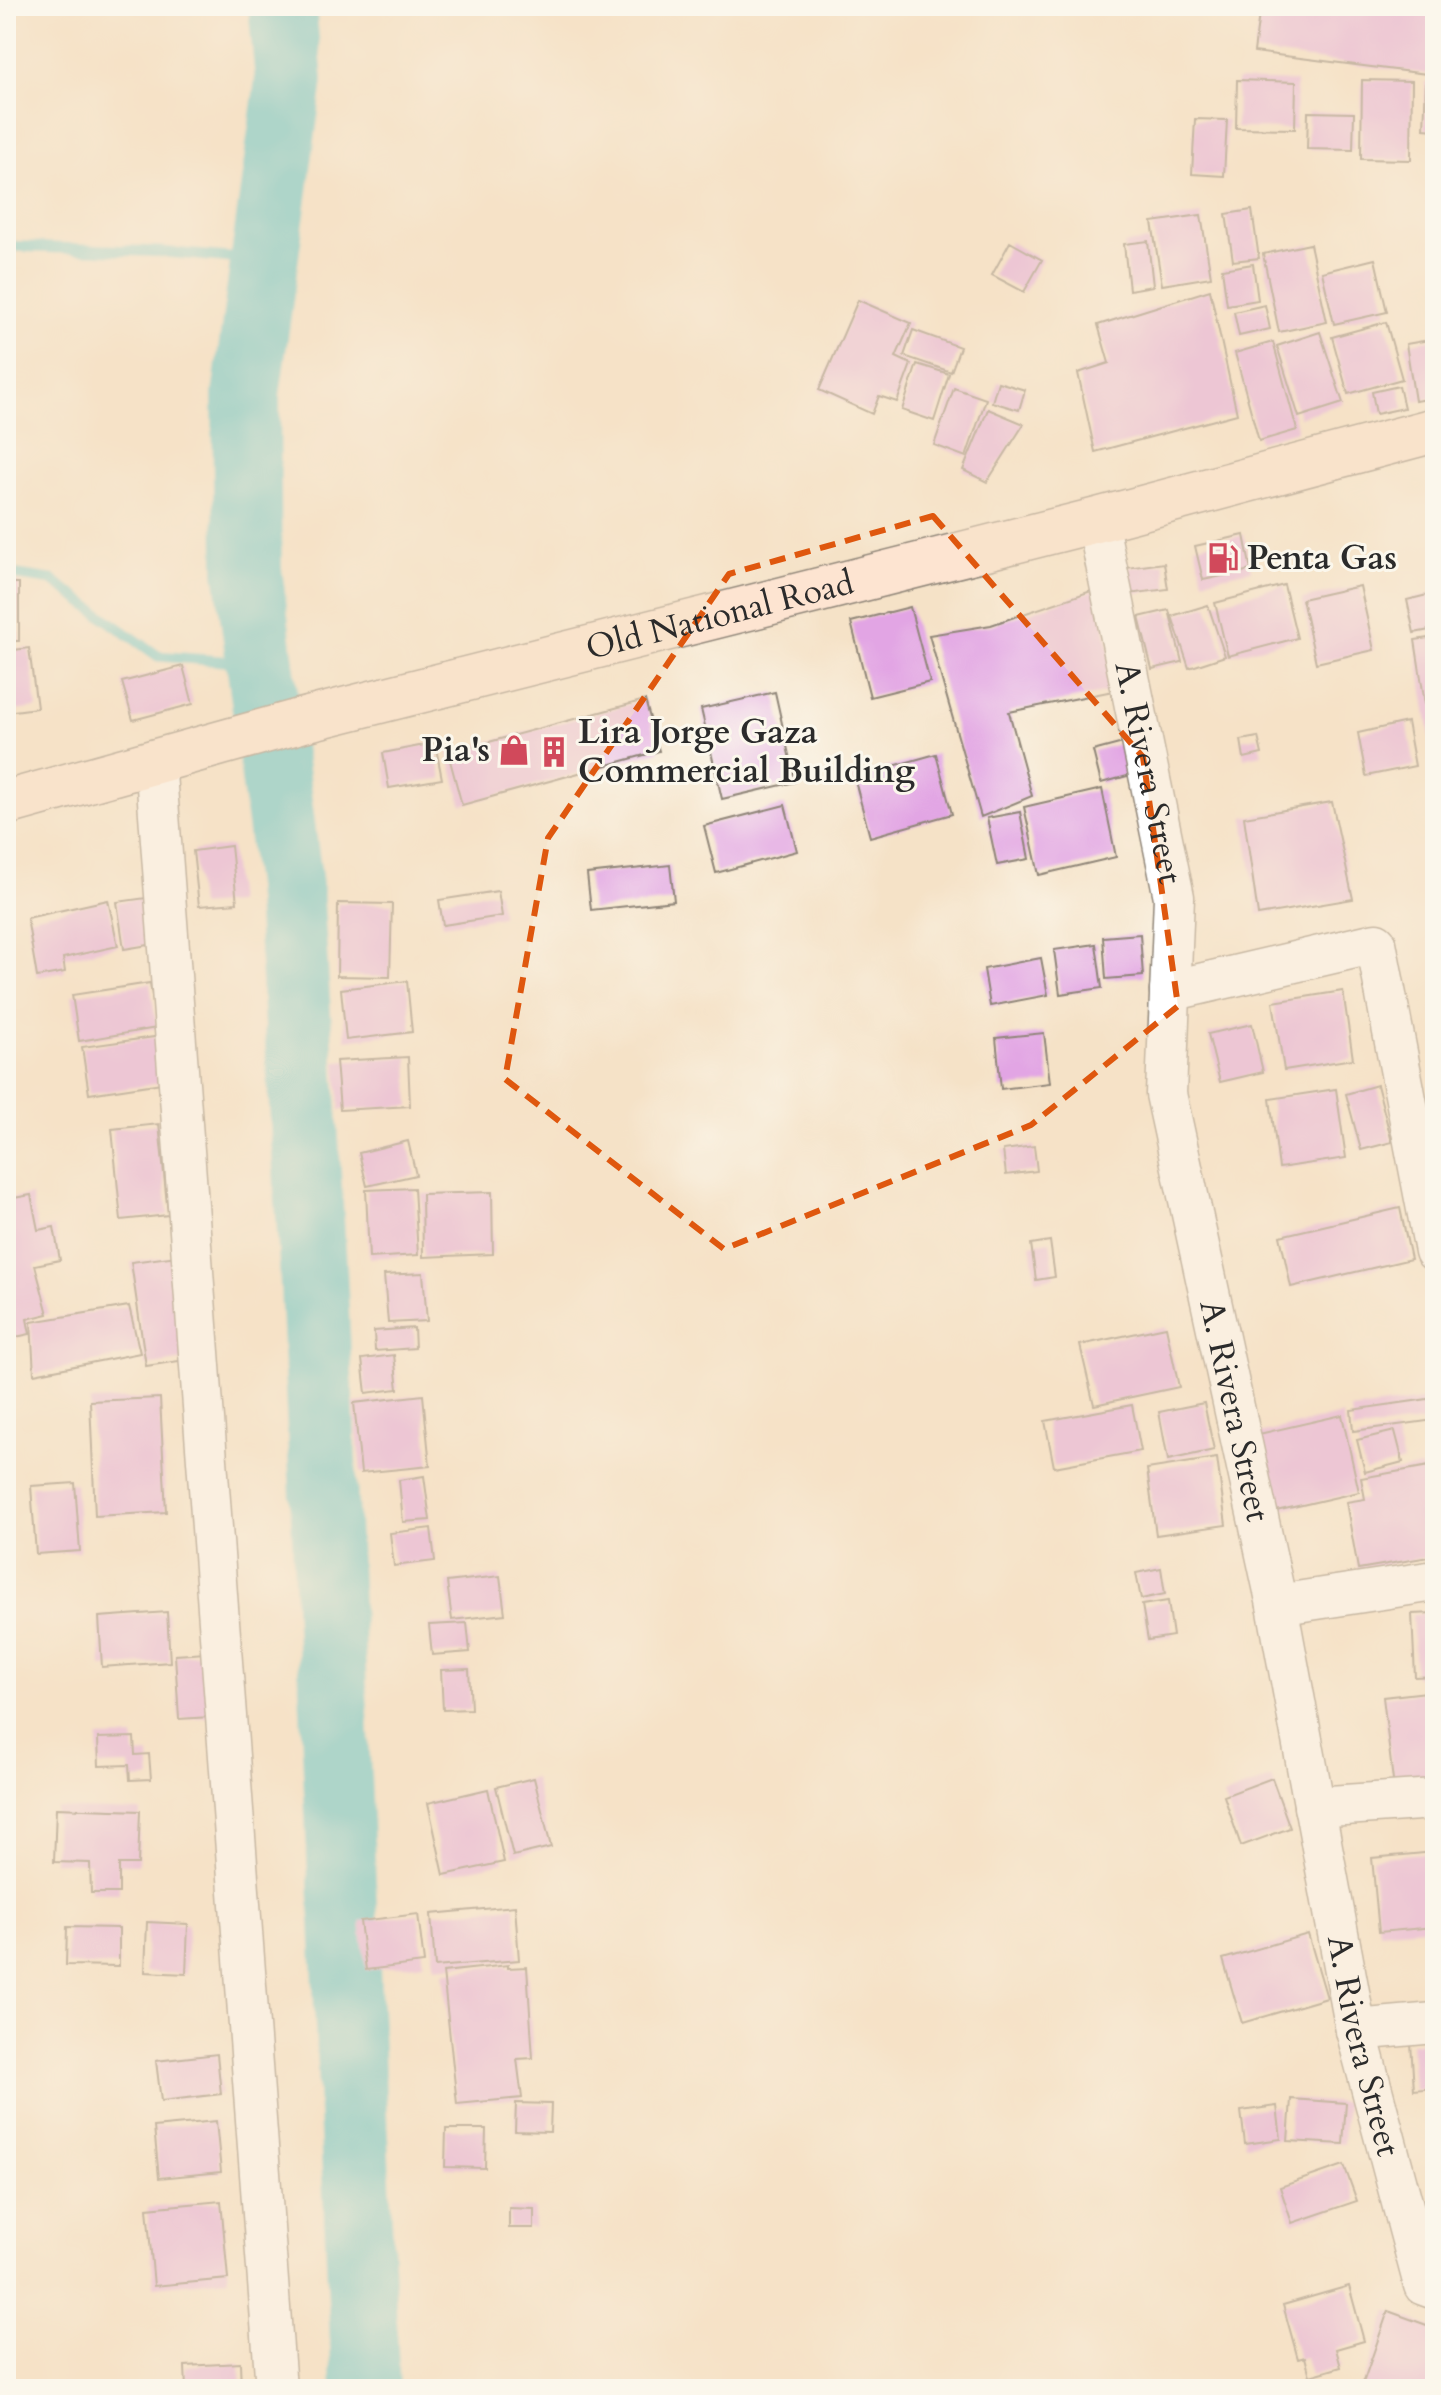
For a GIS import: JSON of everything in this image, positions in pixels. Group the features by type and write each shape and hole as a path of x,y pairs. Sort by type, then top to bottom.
{"main road":[{"name":"Old National Road","path":"6,803 227,740 1097,520 1435,430"}],"street":[{"name":"A. Rivera Street","path":"1097,520 1174,897 1166,1094 1277,1605 1356,2030 1424,2285 1435,2289"},
{"path":"155,760 276,2389"},
{"path":"1170,991 1376,943 1435,1251"},
{"path":"1277,1605 1435,1581"},
{"path":"1314,1807 1435,1799"},
{"path":"1356,2030 1435,2023"}],"highlighted area":[{"path":"933,516 1143,757 1178,1006 1031,1125 724,1249 505,1079 548,838 729,574"}],"building":[{"path":"1260,6 1377,6 1435,13 1435,75 1254,52"},
{"path":"1237,80 1296,82 1295,129 1236,128"},
{"path":"1362,80 1412,81 1411,160 1361,159"},
{"path":"1426,82 1435,83 1435,130 1424,129"},
{"path":"1308,112 1354,113 1353,150 1307,149"},
{"path":"1195,119 1227,120 1224,176 1192,174"},
{"path":"1252,210 1259,258 1233,261 1226,214"},
{"path":"1201,215 1211,277 1162,285 1152,222"},
{"path":"1148,241 1153,286 1129,290 1124,244"},
{"path":"1010,242 1042,260 1024,292 992,275"},
{"path":"1310,244 1327,322 1279,332 1263,254"},
{"path":"1375,259 1387,312 1334,324 1322,272"},
{"path":"1253,264 1258,300 1227,305 1222,269"},
{"path":"1210,290 1237,414 1095,452 1078,373 1109,363 1098,325"},
{"path":"858,300 911,323 896,357 911,364 897,402 879,396 872,414 819,390"},
{"path":"1265,305 1270,329 1239,336 1234,312"},
{"path":"1386,322 1402,379 1348,394 1332,337"},
{"path":"913,330 960,347 951,372 904,356"},
{"path":"1320,332 1343,403 1299,417 1277,346"},
{"path":"1435,339 1435,398 1415,401 1406,344"},
{"path":"1273,342 1297,430 1259,441 1235,353"},
{"path":"917,364 949,374 934,421 902,410"},
{"path":"998,382 1025,390 1019,410 992,402"},
{"path":"1399,386 1404,408 1376,414 1372,392"},
{"path":"954,388 986,399 966,457 934,445"},
{"path":"988,409 1024,424 987,482 963,470"},
{"name":"Penta Gas","path":"1244,535 1251,570 1203,580 1195,546"},
{"path":"1164,563 1168,589 1129,594 1126,568"},
{"path":"6,583 19,583 19,641 6,641"},
{"path":"1284,585 1297,638 1228,656 1215,603"},
{"path":"1360,586 1374,650 1316,663 1302,599"},
{"path":"1097,589 1118,690 1009,712 1032,796 981,817 929,635 991,625"},
{"path":"1435,593 1435,629 1414,633 1407,600"},
{"path":"1208,605 1225,656 1189,668 1172,616"},
{"path":"910,607 930,682 870,697 851,622"},
{"path":"1169,610 1182,662 1152,669 1139,617"},
{"path":"1435,637 1435,755 1433,755 1415,640"},
{"path":"29,648 37,708 6,712 6,651"},
{"path":"183,666 193,704 133,720 122,682"},
{"path":"775,692 795,782 722,799 701,709"},
{"name":"Lira Jorge Gaza Commercial Building","path":"645,700 659,751 462,805 448,753"},
{"path":"1407,722 1415,766 1366,776 1358,733"},
{"path":"1258,737 1262,754 1244,758 1241,740"},
{"path":"435,743 442,779 389,788 383,753"},
{"path":"1123,743 1131,775 1101,783 1093,751"},
{"path":"936,754 952,814 870,837 854,777"},
{"path":"1102,789 1116,857 1039,875 1024,807"},
{"path":"1332,802 1353,899 1258,915 1244,817"},
{"path":"785,805 797,851 716,873 704,826"},
{"path":"1020,812 1029,859 997,865 987,818"},
{"path":"231,846 237,903 199,906 193,851"},
{"path":"670,865 674,901 591,910 587,874"},
{"path":"498,891 502,916 443,925 439,900"},
{"path":"153,897 161,943 124,949 117,902"},
{"path":"108,900 118,946 63,958 65,972 37,977 27,918"},
{"path":"338,903 392,904 390,977 337,976"},
{"path":"1140,934 1143,976 1106,979 1103,937"},
{"path":"1096,944 1102,988 1060,994 1054,950"},
{"path":"1041,958 1048,995 990,1006 984,969"},
{"path":"407,981 412,1032 346,1040 341,989"},
{"path":"150,983 157,1028 79,1041 72,995"},
{"path":"1343,991 1353,1059 1284,1070 1273,1002"},
{"path":"1252,1024 1263,1072 1220,1082 1208,1034"},
{"path":"1044,1033 1050,1083 1001,1089 996,1038"},
{"path":"169,1035 175,1081 89,1094 82,1047"},
{"path":"408,1057 410,1106 340,1110 336,1061"},
{"path":"1377,1085 1392,1142 1361,1150 1346,1094"},
{"path":"1336,1089 1346,1158 1279,1168 1270,1099"},
{"path":"159,1124 168,1215 121,1220 112,1129"},
{"path":"408,1141 416,1175 367,1186 359,1153"},
{"path":"1034,1146 1037,1171 1006,1175 1003,1150"},
{"path":"414,1188 418,1255 369,1258 366,1190"},
{"path":"492,1192 493,1254 423,1257 422,1194"},
{"path":"31,1195 38,1230 54,1227 60,1260 35,1265 48,1314 27,1319 30,1334 6,1339 6,1222 12,1220 8,1199"},
{"path":"1400,1208 1411,1259 1291,1287 1280,1236"},
{"path":"1050,1241 1055,1277 1036,1280 1031,1244"},
{"path":"177,1256 192,1359 146,1366 131,1262"},
{"path":"423,1273 427,1321 388,1323 384,1275"},
{"path":"129,1306 140,1353 34,1374 31,1322"},
{"path":"1166,1327 1179,1387 1094,1405 1080,1345"},
{"path":"414,1328 415,1348 375,1351 374,1331"},
{"path":"394,1355 398,1389 366,1393 362,1359"},
{"path":"423,1395 430,1466 361,1473 354,1403"},
{"path":"160,1398 166,1512 95,1516 90,1401"},
{"path":"1435,1398 1435,1420 1353,1431 1351,1410"},
{"path":"1204,1403 1214,1450 1168,1460 1159,1412"},
{"path":"1132,1405 1141,1451 1054,1467 1045,1421"},
{"path":"1342,1415 1359,1492 1276,1511 1259,1434"},
{"path":"1395,1431 1403,1462 1365,1472 1357,1440"},
{"path":"1217,1458 1226,1525 1156,1535 1147,1469"},
{"path":"1435,1465 1435,1556 1358,1569 1346,1502 1365,1499 1361,1478"},
{"path":"424,1476 430,1520 403,1522 399,1480"},
{"path":"75,1483 80,1551 36,1554 31,1486"},
{"path":"431,1528 435,1561 394,1566 390,1533"},
{"path":"1161,1568 1165,1594 1141,1599 1136,1573"},
{"path":"500,1576 505,1614 452,1620 447,1582"},
{"path":"1168,1601 1173,1636 1148,1640 1142,1605"},
{"path":"167,1612 170,1662 102,1667 99,1617"},
{"path":"1435,1613 1435,1676 1415,1677 1412,1614"},
{"path":"467,1623 470,1652 432,1655 429,1625"},
{"path":"206,1653 210,1717 179,1719 175,1655"},
{"path":"469,1669 471,1709 443,1710 441,1670"},
{"path":"1435,1691 1435,1784 1394,1789 1383,1697"},
{"path":"134,1737 135,1755 149,1754 151,1779 130,1780 129,1765 99,1766 98,1738"},
{"path":"534,1778 551,1847 513,1856 496,1787"},
{"path":"1272,1778 1290,1828 1241,1846 1224,1796"},
{"path":"488,1789 504,1862 444,1875 428,1803"},
{"path":"56,1808 140,1811 138,1864 119,1864 119,1893 91,1893 90,1863 54,1862"},
{"path":"1434,1852 1435,1927 1379,1932 1372,1858"},
{"path":"515,1906 519,1960 435,1967 431,1914"},
{"path":"418,1914 424,1963 366,1970 360,1921"},
{"path":"147,1922 188,1924 186,1974 145,1972"},
{"path":"67,1927 119,1928 119,1966 66,1965"},
{"path":"1308,1934 1327,1998 1242,2023 1223,1959"},
{"path":"508,1965 508,1968 527,1967 533,2058 517,2059 522,2098 457,2104 443,1972"},
{"path":"1435,2041 1435,2088 1414,2090 1411,2043"},
{"path":"217,2054 221,2094 161,2101 156,2061"},
{"path":"1291,2099 1346,2103 1343,2144 1288,2141"},
{"path":"516,2103 551,2104 550,2132 515,2131"},
{"path":"1277,2106 1281,2139 1245,2144 1241,2111"},
{"path":"216,2121 221,2172 159,2178 154,2127"},
{"path":"446,2129 486,2129 485,2168 445,2167"},
{"path":"1344,2165 1357,2201 1292,2223 1280,2187"},
{"path":"221,2201 228,2279 154,2286 147,2208"},
{"path":"509,2208 534,2209 534,2228 509,2228"},
{"path":"1349,2286 1364,2341 1336,2349 1341,2367 1310,2376 1305,2357 1298,2359 1283,2305"},
{"path":"1388,2311 1435,2328 1435,2381 1432,2389 1361,2389"},
{"path":"240,2363 241,2389 186,2389 185,2366"}],"waterway":[{"path":"282,6 289,80 246,395 248,570 289,885 313,1266 366,2389"},
{"path":"6,246 163,252 264,261"},
{"path":"6,573 52,580 158,656 260,664"}],"place":[{"name":"Penta Gas","path":"1223,558"},
{"name":"Pia's","path":"514,750"},
{"name":"Lira Jorge Gaza Commercial Building","path":"554,752"}]}
